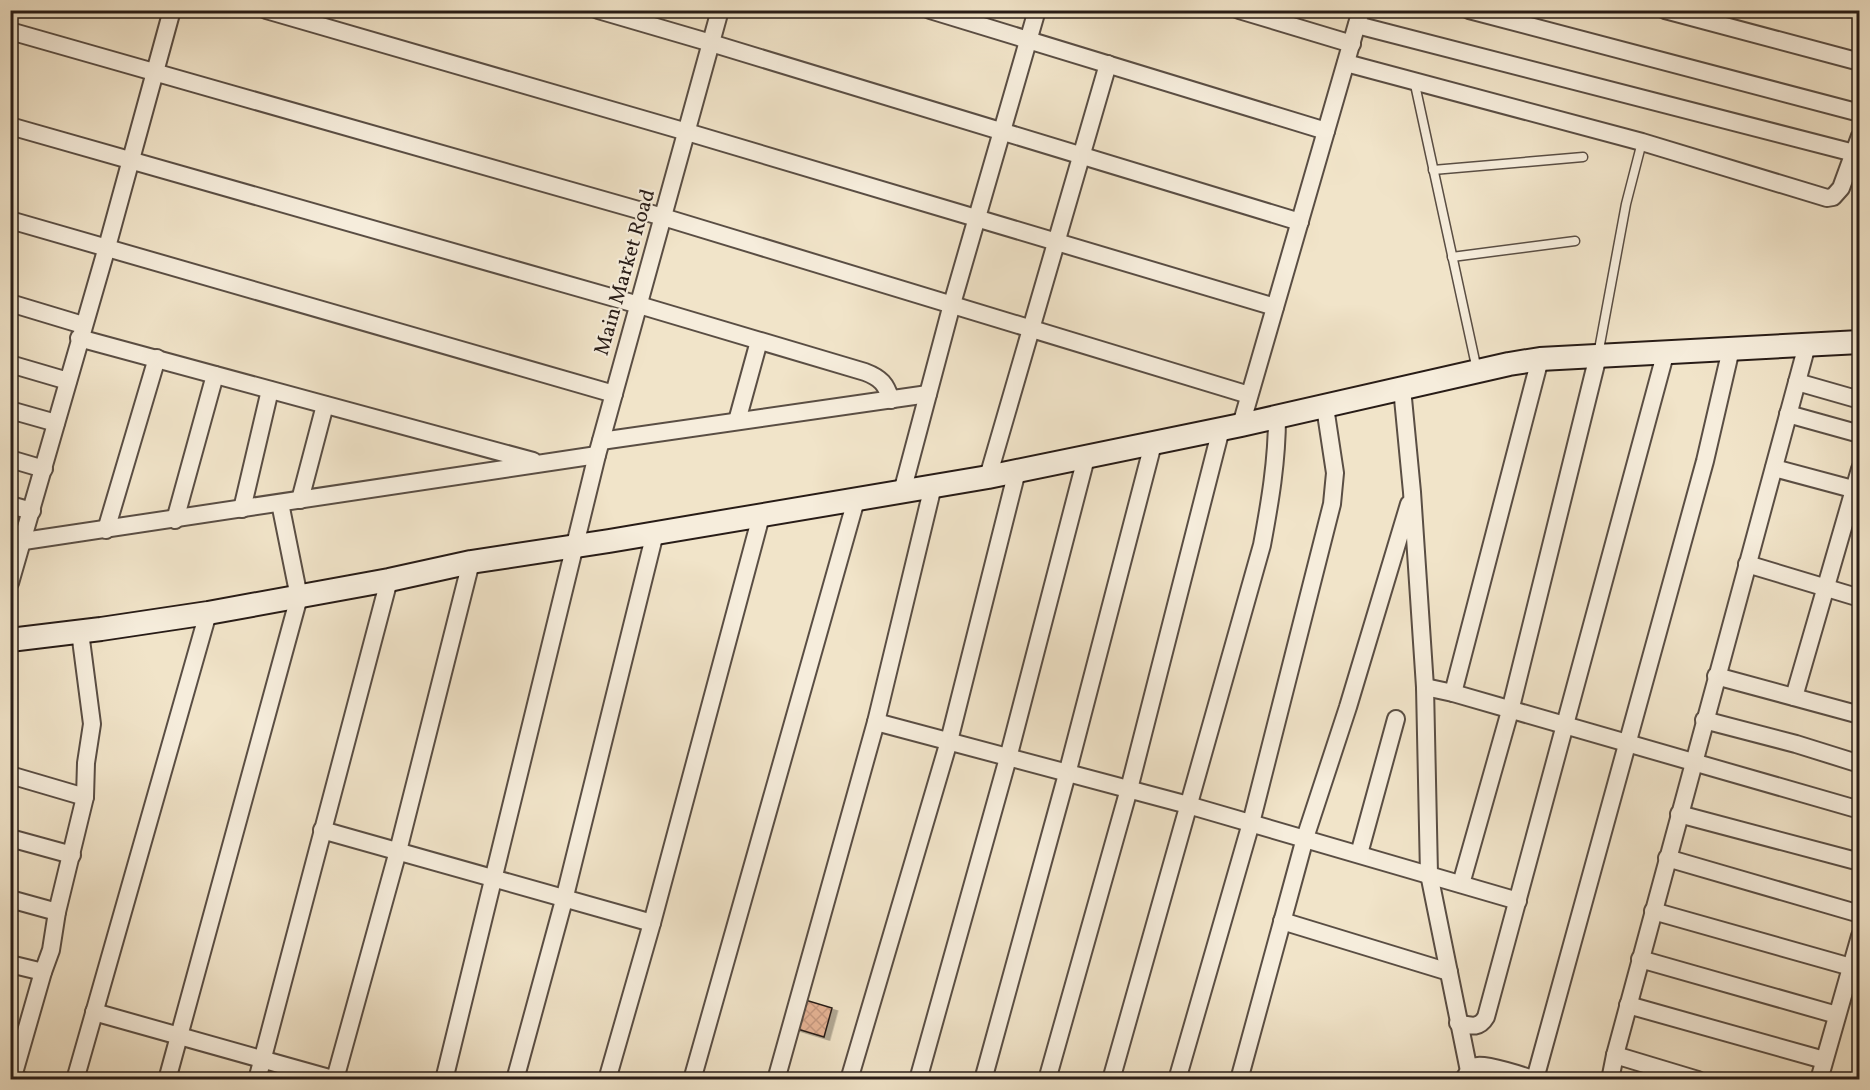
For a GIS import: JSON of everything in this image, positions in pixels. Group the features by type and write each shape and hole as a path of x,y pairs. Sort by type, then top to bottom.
{"street":[{"path":"10,583 107,247 172,10"},
{"path":"266,10 687,132 1275,307"},
{"path":"598,10 1300,222"},
{"name":"Main Market Road","path":"444,1080 599,448 720,10"},
{"path":"930,10 1326,131"},
{"path":"902,492 952,304 1037,10"},
{"path":"1239,10 1352,44"},
{"path":"1469,10 1860,112"},
{"path":"1665,10 1860,62"},
{"path":"1047,1080 1231,427 1249,395 1359,18 1854,153"},
{"path":"10,31 663,217 1249,395"},
{"path":"1346,63 1642,142 1827,198 1833,197 1841,188 1860,136"},
{"path":"988,477 1108,64"},
{"path":"10,126 639,305 877,377 886,387 891,400"},
{"path":"10,220 614,394"},
{"path":"10,303 81,332 157,358 540,463"},
{"path":"737,421 759,341"},
{"path":"10,640 208,613 388,580 471,562 988,477 1277,417 1477,370 1540,359 1860,342"},
{"path":"1610,1080 1667,858 1807,345"},
{"path":"1466,1075 1477,1066 1487,1066 1535,1079 1705,461 1731,349"},
{"path":"1458,1023 1476,1026 1482,1024 1486,1017 1666,351"},
{"path":"1461,884 1510,711 1598,356"},
{"path":"106,530 157,358"},
{"path":"1453,693 1540,359"},
{"path":"10,364 68,381"},
{"path":"175,520 215,375"},
{"path":"1797,382 1860,400"},
{"path":"1402,388 1412,492 1425,687 1429,874 1449,972 1466,1075"},
{"path":"242,509 270,390"},
{"path":"18,551 106,530 540,463 599,448 737,421 928,394"},
{"path":"300,501 325,405"},
{"path":"1177,1080 1251,823 1332,504 1335,473 1325,406"},
{"path":"10,410 56,423"},
{"path":"1788,414 1860,434"},
{"path":"1111,1080 1262,545 1277,447 1277,417"},
{"path":"983,1080 1153,444"},
{"path":"918,1080 1008,758 1086,458"},
{"path":"10,459 44,469"},
{"path":"1774,468 1857,490"},
{"path":"1794,697 1825,588 1857,490 1860,469"},
{"path":"849,1080 949,741 1017,471"},
{"path":"776,1080 876,722 933,486"},
{"path":"1239,1080 1305,838 1348,707 1412,492"},
{"path":"692,1080 855,500"},
{"path":"166,1080 298,597 280,503"},
{"path":"10,505 32,511"},
{"path":"607,1080 652,923 761,516"},
{"path":"515,1080 564,900 655,533"},
{"path":"94,1012 335,1079 398,850 471,562"},
{"path":"1747,564 1860,598"},
{"path":"257,1080 388,580"},
{"path":"75,1080 208,613"},
{"path":"12,1080 18,1031 51,950 57,912 85,797 86,763 92,724 80,632"},
{"path":"1716,676 1860,715"},
{"path":"1425,687 1453,693 1860,810"},
{"path":"1359,854 1396,719"},
{"path":"1704,720 1796,744 1860,764"},
{"path":"876,722 1188,805 1518,902"},
{"path":"10,775 85,797"},
{"path":"1679,814 1860,862"},
{"path":"322,831 398,850 564,900 652,923"},
{"path":"10,838 72,855"},
{"path":"1667,858 1860,914"},
{"path":"10,899 57,912"},
{"path":"1653,911 1851,967"},
{"path":"1282,921 1449,972"},
{"path":"1819,1080 1860,936"},
{"path":"1640,959 1837,1016"},
{"path":"10,964 43,972"},
{"path":"1628,1005 1824,1060"},
{"path":"1615,1055 1698,1080"}],"lane":[{"path":"1414,80 1477,370"},
{"path":"1598,356 1624,215 1642,142"},
{"path":"1433,170 1583,157"},
{"path":"1452,257 1575,241"}],"building":[{"path":"802,999 832,1008 824,1037 794,1028"},
{"path":"10,1034 21,1037 10,1058"},
{"path":"16,1070 44,1077 43,1080 13,1080"}]}
